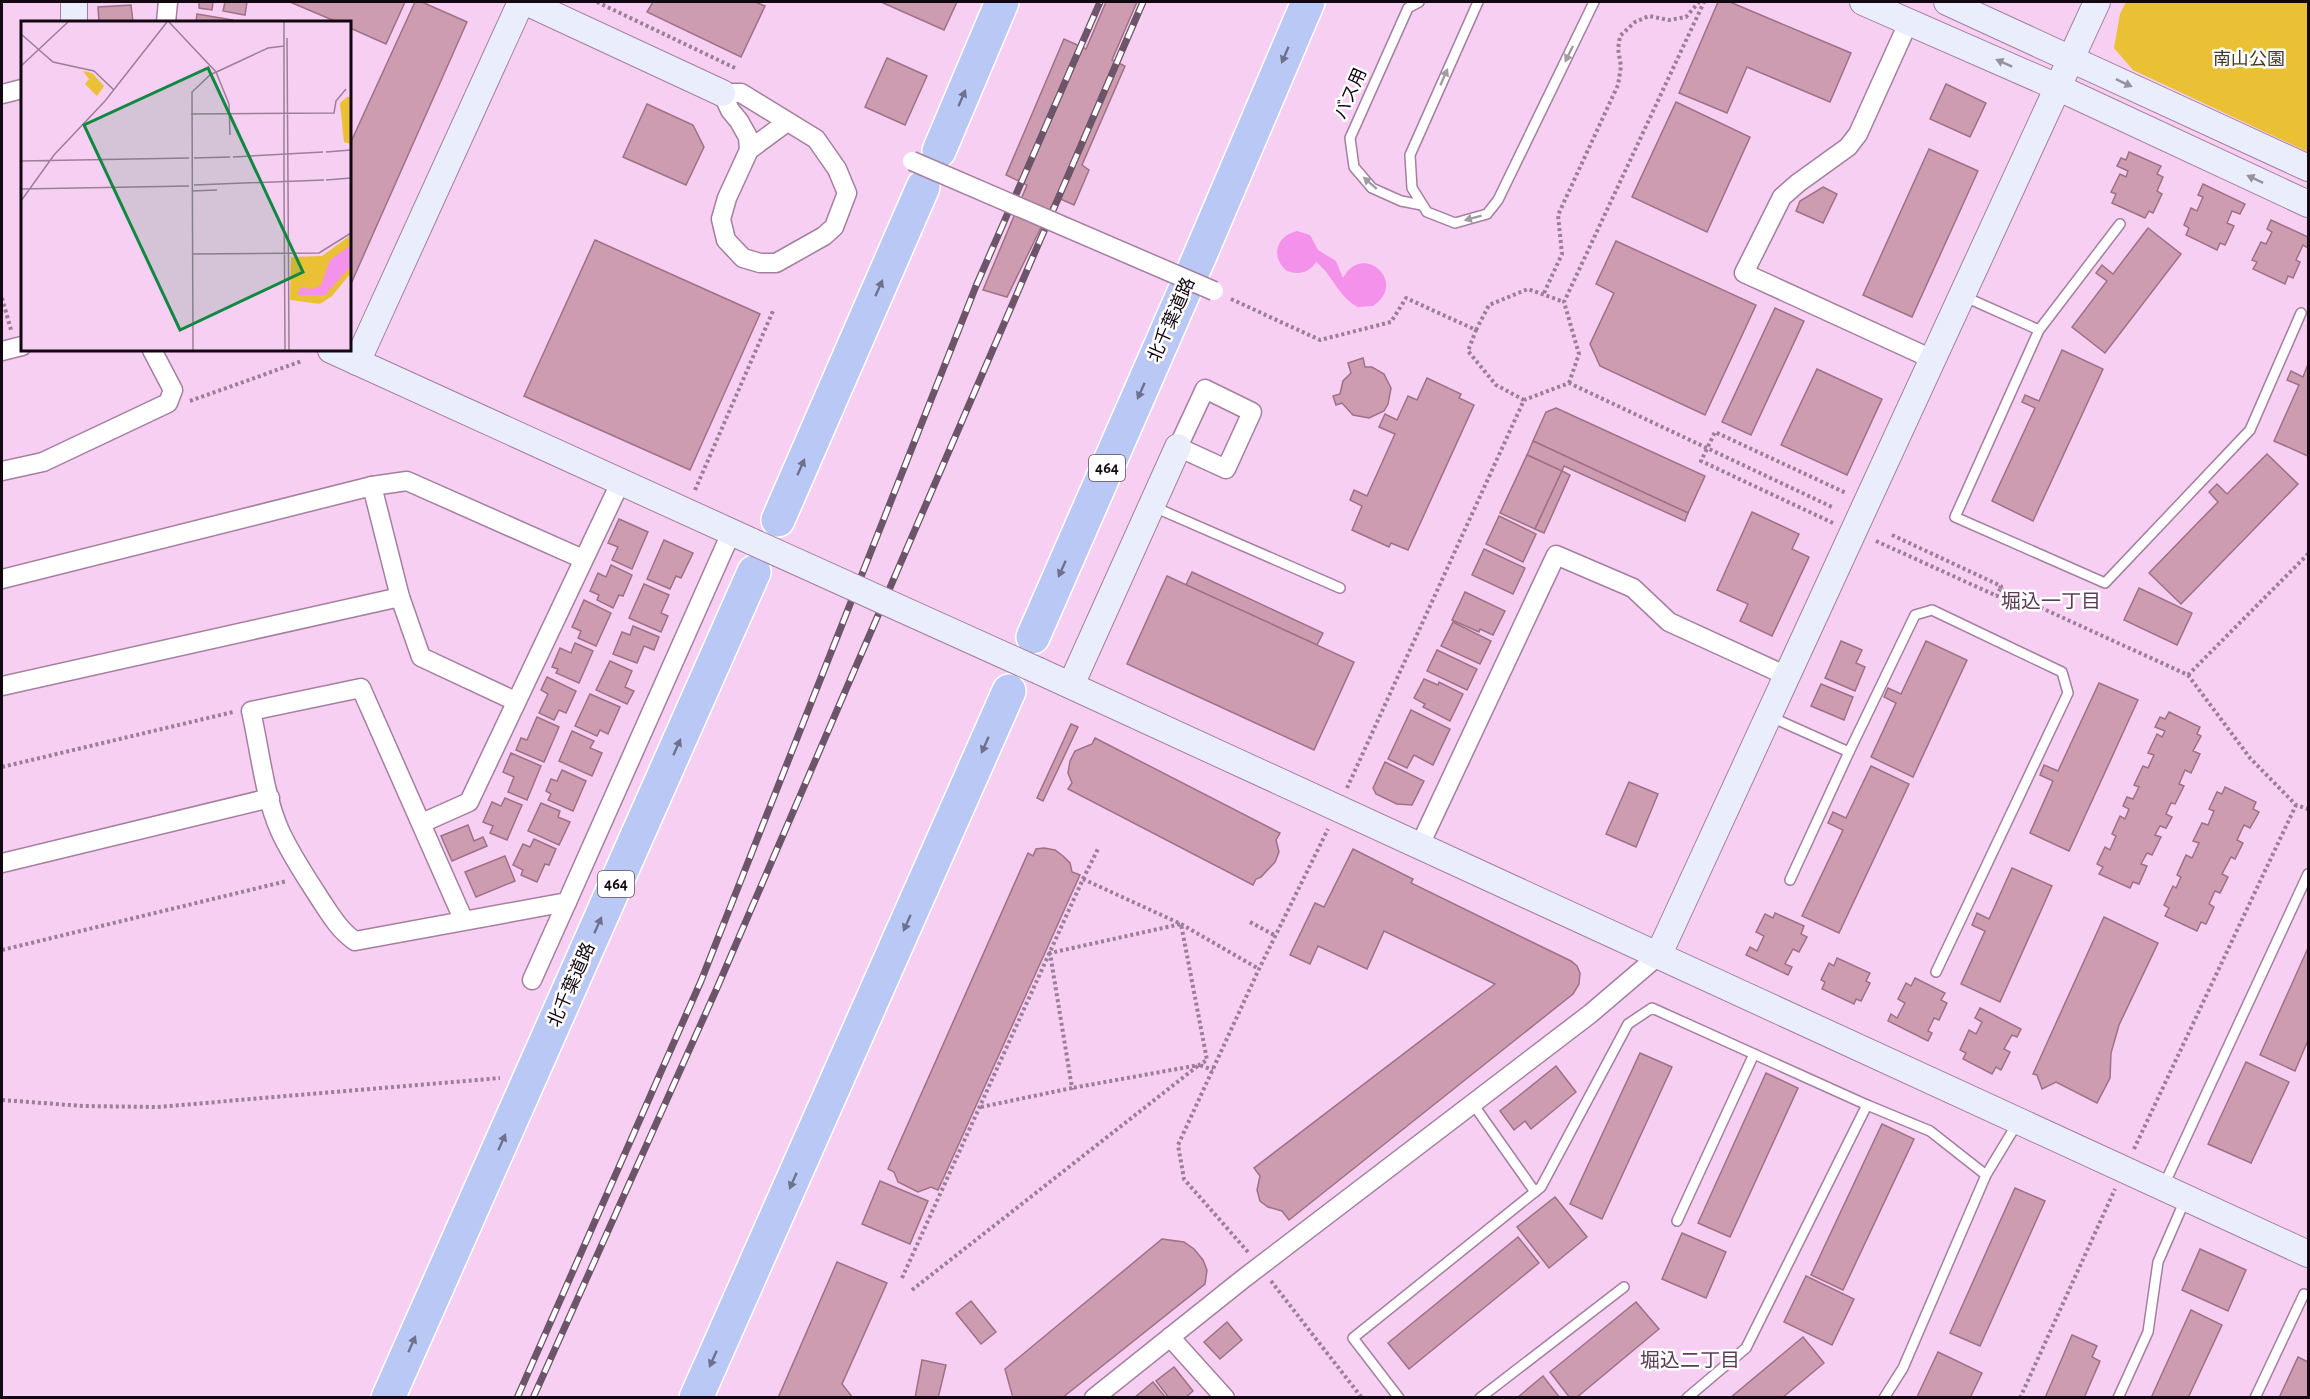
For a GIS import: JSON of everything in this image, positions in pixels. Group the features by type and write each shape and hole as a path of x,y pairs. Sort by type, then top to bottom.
{"highway":[{"path":"778,520 925,167 1002,2"},
{"name":"北千葉道路","path":"1033,637 1308,2"},
{"name":"北千葉道路","path":"388,1398 746,549"},
{"path":"696,1398 1009,691"}],"street":[{"path":"74,2 74,21"},
{"path":"166,21 168,2"},
{"path":"357,362 521,2"},
{"path":"526,2 722,93 741,93 816,139 837,169 847,193 834,227 824,236 776,263 760,263 743,258 726,240 722,219 727,198 749,150 787,122"},
{"path":"1863,2 2057,87 2308,204"},
{"path":"1947,2 2308,168"},
{"path":"1094,1398 1590,1014 1658,956 2097,2"},
{"path":"1909,21 1858,134 1848,147 1797,183 1782,197 1744,273 1932,359"},
{"path":"2,94 21,89"},
{"path":"722,93 748,137 749,150"},
{"path":"925,167 1214,291"},
{"path":"2,471 43,462 168,403 173,390 153,351"},
{"path":"333,351 621,481 746,549 1071,685 2308,1254"},
{"path":"1071,685 1178,447 1205,389 1252,412 1226,469 1178,447"},
{"path":"2,579 372,486 407,481 583,559"},
{"path":"422,824 469,802 621,481"},
{"path":"372,486 400,597 420,657 516,701"},
{"path":"532,980 567,902 746,549"},
{"path":"1419,847 1556,555 1633,588 1669,622 1787,676"},
{"path":"2,686 400,597"},
{"path":"464,921 361,688 251,711 270,798 280,830 306,877 344,934 355,941 464,921 567,902"},
{"path":"2,863 270,798"},
{"path":"1170,1337 1225,1398"}],"lane":[{"name":"バス用","path":"1419,2 1408,8 1350,138 1354,167 1372,188 1401,201 1422,205 1427,212 1455,223 1487,214 1498,200 1594,2"},
{"path":"1422,205 1412,188 1410,155 1478,2"},
{"path":"2121,224 2039,330 1955,517 2105,583 2250,430 2301,313"},
{"path":"1961,295 2039,330"},
{"path":"1152,506 1340,588"},
{"path":"1790,880 1915,615 1932,610 2062,672 2068,693 1936,972"},
{"path":"1768,716 1849,752"},
{"path":"2163,1187 2308,874"},
{"path":"1399,1398 1353,1338 1541,1187 1628,1024 1652,1008 1930,1131 1986,1175"},
{"path":"1677,1221 1754,1054"},
{"path":"1473,1104 1534,1192"},
{"path":"1687,1398 1746,1348 1867,1105"},
{"path":"1884,1398 1903,1368 1986,1175 2019,1120"},
{"path":"2118,1398 2148,1332 2158,1262 2186,1198"},
{"path":"1480,1398 1624,1287"},
{"path":"2255,1398 2304,1294"}],"path":[{"path":"597,2 737,69"},
{"path":"1544,293 1562,254 1558,215 1618,85 1621,66 1618,49 1620,36 1635,22 1649,16 1669,20 1686,17 1699,2"},
{"path":"1569,383 1578,354 1564,302 1704,2"},
{"path":"1524,400 1496,385 1468,351 1476,330 1489,305 1528,289 1564,302"},
{"path":"1214,291 1320,340 1391,322 1406,298 1476,330"},
{"path":"2,298 13,348"},
{"path":"693,493 773,310"},
{"path":"190,401 302,361"},
{"path":"1346,792 1524,400 1569,383 1832,507"},
{"path":"1836,525 1701,461 1715,432 1850,495"},
{"path":"1876,541 1997,596 2001,586 1892,535"},
{"path":"2188,675 2308,554"},
{"path":"2000,589 2188,675 2250,758 2296,805 2308,809"},
{"path":"2,767 242,710 251,711"},
{"path":"2020,1398 2125,1168 2296,805"},
{"path":"1252,1257 1184,1179 1178,1146 1259,969 1329,829"},
{"path":"902,1278 1099,847"},
{"path":"2,950 306,877"},
{"path":"1083,879 1181,924 1259,969"},
{"path":"1250,922 1276,936"},
{"path":"1050,953 1181,924"},
{"path":"912,1290 1207,1060 1181,924"},
{"path":"1050,953 1072,1088"},
{"path":"981,1107 1199,1065 1213,1070"},
{"path":"2,1100 83,1106 157,1107 508,1077"},
{"path":"1270,1280 1362,1398"}],"green space":[{"name":"南山公園","path":"2126,2 2308,2 2308,152 2133,70 2114,48 2120,14"}],"shaded area":[{"path":"1297,231 1310,235 1318,250 1336,261 1343,278 1351,268 1361,263 1370,264 1379,269 1386,286 1383,296 1373,306 1358,307 1345,298 1316,262 1310,269 1303,272 1287,271 1278,260 1278,248 1284,237"}],"building":[{"path":"199,2 213,2 212,10 199,8"},
{"path":"225,2 247,2 245,15 223,11"},
{"path":"290,2 405,2 386,44 351,28 351,21 335,21"},
{"path":"415,2 422,2 467,22 351,284 351,142"},
{"path":"653,2 755,2 765,6 741,57 647,12"},
{"path":"881,2 957,2 944,30"},
{"path":"1106,2 1137,2 1112,60 1125,66 1082,165 1089,170 1074,205 1056,197 1007,297 983,290 1027,185 1006,175 1064,39 1086,49"},
{"path":"1718,2 1730,2 1851,53 1830,102 1747,67 1727,113 1679,93"},
{"path":"131,5 133,21 99,21 98,7"},
{"path":"197,14 233,20 232,21 196,21"},
{"path":"887,58 927,76 905,125 865,107"},
{"path":"1946,84 1986,103 1970,137 1930,119"},
{"path":"1676,102 1750,137 1707,232 1632,197"},
{"path":"647,104 693,125 704,147 686,185 623,157"},
{"path":"1929,149 1978,171 1912,317 1863,295"},
{"path":"2129,152 2161,166 2157,174 2163,177 2157,191 2162,194 2153,213 2149,211 2145,218 2112,203 2116,194 2111,192 2120,174 2126,177 2128,171 2117,166 2121,158 2126,160"},
{"path":"2203,184 2245,204 2240,214 2232,211 2227,223 2234,226 2225,245 2220,243 2217,250 2186,235 2189,228 2184,225 2191,208 2197,211 2203,197 2198,195"},
{"path":"1823,187 1837,194 1823,223 1796,211 1800,201"},
{"path":"2271,220 2308,237 2308,248 2303,245 2296,260 2300,262 2293,278 2288,276 2285,284 2253,269 2257,262 2252,260 2261,242 2266,244 2272,232 2267,229"},
{"path":"2148,228 2181,254 2105,353 2072,327 2107,281 2096,273 2102,265 2113,274"},
{"path":"595,240 760,314 690,470 524,396"},
{"path":"1616,241 1756,305 1705,415 1600,366 1590,344 1614,293 1596,284"},
{"path":"1775,308 1804,321 1751,435 1722,422"},
{"path":"2062,350 2103,369 2033,521 1992,501 2035,408 2022,402 2025,395 2039,401"},
{"path":"1363,358 1365,367 1372,367 1384,374 1391,388 1384,411 1369,418 1353,415 1342,403 1336,405 1333,396 1340,394 1343,381 1351,373 1348,363"},
{"path":"2308,364 2308,456 2274,441 2299,385 2287,380 2291,371 2303,377"},
{"path":"1817,369 1882,399 1847,475 1781,445"},
{"path":"1427,378 1461,394 1459,398 1474,405 1408,550 1391,543 1389,547 1352,530 1362,506 1350,500 1354,490 1367,496 1395,434 1379,427 1385,414 1397,420 1408,396 1417,400"},
{"path":"1556,408 1705,476 1688,513 1533,441 1546,412"},
{"path":"1533,441 1688,513 1685,521 1564,466 1562,471 1527,455"},
{"path":"2267,454 2298,484 2181,604 2149,573 2218,502 2209,492 2217,484 2227,494"},
{"path":"1527,455 1562,471 1535,529 1500,513"},
{"path":"1562,471 1570,475 1544,533 1535,529"},
{"path":"1752,512 1799,534 1792,549 1809,557 1772,636 1740,621 1748,604 1717,590"},
{"path":"1499,516 1536,534 1523,562 1486,544"},
{"path":"619,519 648,532 632,569 612,560 618,547 608,543"},
{"path":"664,540 693,553 681,578 676,576 670,589 647,579"},
{"path":"1484,549 1525,568 1513,594 1472,575"},
{"path":"611,565 632,575 623,596 619,595 613,608 597,600 599,595 590,591 598,573 606,577"},
{"path":"1192,572 1323,633 1317,645 1186,585"},
{"path":"1167,576 1354,662 1314,750 1127,664"},
{"path":"644,584 669,595 661,613 668,616 661,632 629,618"},
{"path":"2139,588 2192,613 2177,645 2124,620"},
{"path":"1465,592 1505,611 1493,635 1480,629 1479,632 1452,620"},
{"path":"584,600 611,613 596,646 578,638 581,631 572,627"},
{"path":"1453,622 1491,641 1480,664 1441,646"},
{"path":"633,626 659,637 654,650 644,646 637,663 613,654 622,632 630,635"},
{"path":"1841,641 1862,650 1856,663 1865,667 1855,691 1825,678"},
{"path":"1926,641 1967,660 1913,777 1871,757 1896,703 1884,697 1888,688 1901,694"},
{"path":"575,643 593,651 579,683 556,673 558,669 552,667 560,648 571,653"},
{"path":"1437,650 1477,669 1467,690 1427,671"},
{"path":"610,661 632,671 625,687 634,691 627,704 596,690"},
{"path":"547,677 576,691 566,713 559,710 554,720 539,713 548,694 541,690"},
{"path":"1424,679 1438,685 1439,682 1463,694 1450,721 1423,707 1425,704 1414,698"},
{"path":"2099,683 2138,700 2069,851 2030,833 2053,781 2040,775 2044,765 2058,771"},
{"path":"1821,684 1853,697 1844,720 1811,706"},
{"path":"590,694 620,707 608,734 600,730 597,736 575,726"},
{"path":"1411,710 1450,729 1433,765 1414,755 1407,768 1388,759"},
{"path":"2169,712 2200,727 2197,734 2201,736 2193,751 2200,754 2191,773 2185,770 2179,784 2184,786 2175,804 2171,803 2166,814 2172,817 2166,828 2160,826 2155,835 2161,837 2152,855 2147,853 2141,864 2147,866 2139,884 2133,882 2130,888 2099,874 2103,867 2097,864 2105,847 2110,850 2116,836 2112,834 2120,816 2125,819 2129,809 2123,806 2127,797 2133,799 2139,787 2134,785 2143,766 2148,768 2154,755 2148,753 2157,734 2162,737 2165,731 2155,727 2160,717 2165,719"},
{"path":"537,717 559,727 544,762 516,750 521,738 527,740"},
{"path":"1071,724 1078,727 1043,801 1037,798"},
{"path":"572,731 594,741 590,748 602,753 592,776 559,761"},
{"path":"1095,738 1280,833 1276,840 1279,852 1275,862 1261,877 1256,879 1253,885 1068,789 1072,783 1068,773 1070,761 1075,751 1092,744"},
{"path":"511,753 541,766 527,800 508,792 514,777 503,772"},
{"path":"1385,762 1424,781 1412,805 1397,804 1376,794 1373,788"},
{"path":"1871,766 1909,784 1839,933 1802,916 1843,830 1828,823 1833,812 1846,818"},
{"path":"562,770 586,781 573,811 548,800 551,794 546,791 551,779 557,781"},
{"path":"1629,782 1658,794 1636,847 1606,834"},
{"path":"2225,787 2256,802 2253,809 2259,812 2250,828 2244,825 2237,840 2243,843 2235,859 2231,857 2222,874 2228,877 2220,893 2215,891 2209,904 2214,907 2206,924 2201,922 2197,931 2165,916 2169,908 2164,905 2173,886 2176,888 2181,877 2177,875 2186,855 2192,858 2199,843 2193,841 2202,823 2208,825 2214,811 2209,809 2217,792 2222,794"},
{"path":"505,798 522,805 507,840 490,833 493,826 483,822 492,802 501,806"},
{"path":"541,803 560,811 558,817 570,822 559,845 528,831"},
{"path":"468,825 474,841 483,837 487,846 452,861 441,836"},
{"path":"534,839 556,849 549,865 545,864 537,882 521,875 523,870 513,865 523,844 530,847"},
{"path":"1036,849 1055,850 1063,856 1070,863 1072,872 1080,875 938,1190 931,1187 918,1192 898,1182 894,1172 888,1169 1028,853 1033,856"},
{"path":"1353,849 1413,879 1411,883 1571,961 1580,973 1579,984 1573,994 1289,1220 1282,1211 1268,1207 1260,1201 1257,1190 1260,1176 1254,1168 1495,984 1384,931 1367,969 1318,946 1310,964 1290,955 1315,903 1324,907"},
{"path":"505,856 515,881 476,897 465,872"},
{"path":"2012,868 2052,886 2000,1002 1961,984 1985,931 1972,925 1977,913 1989,919"},
{"path":"1775,913 1804,926 1801,934 1807,937 1799,952 1793,949 1785,964 1792,967 1788,975 1746,955 1750,947 1757,951 1764,936 1756,932 1765,914 1773,918"},
{"path":"2104,917 2158,943 2119,1025 2111,1053 2110,1078 2097,1103 2056,1082 2042,1089 2037,1075 2033,1074"},
{"path":"2308,948 2308,1040 2295,1071 2260,1055"},
{"path":"1837,958 1870,973 1866,981 1870,983 1861,1001 1856,999 1854,1004 1822,989 1825,982 1821,980 1829,963 1834,966"},
{"path":"1915,978 1945,993 1941,1000 1947,1003 1939,1020 1934,1018 1928,1031 1932,1033 1928,1041 1888,1021 1891,1014 1897,1018 1905,1003 1898,999 1906,983 1911,986"},
{"path":"1980,1008 2021,1029 2017,1037 2012,1035 2004,1049 2010,1052 2001,1070 1996,1067 1992,1074 1963,1059 1966,1053 1960,1050 1969,1030 1976,1034 1982,1022 1975,1018"},
{"path":"1640,1053 1672,1067 1602,1219 1570,1204"},
{"path":"2246,1062 2289,1082 2251,1163 2208,1144"},
{"path":"1556,1066 1576,1092 1531,1129 1525,1121 1514,1130 1500,1111"},
{"path":"1766,1073 1798,1088 1730,1237 1698,1223"},
{"path":"1882,1124 1914,1139 1843,1290 1811,1275"},
{"path":"880,1181 928,1201 910,1244 862,1224"},
{"path":"2015,1188 2045,1201 1980,1346 1950,1333"},
{"path":"1555,1197 1587,1237 1549,1268 1517,1227"},
{"path":"1682,1233 1726,1252 1706,1298 1662,1279"},
{"path":"1518,1237 1539,1263 1409,1369 1388,1343"},
{"path":"1162,1239 1184,1242 1194,1249 1203,1260 1207,1270 1205,1284 1062,1398 1013,1398 1005,1369"},
{"path":"2200,1249 2246,1270 2228,1311 2182,1290"},
{"path":"837,1262 887,1283 842,1384 853,1398 778,1398"},
{"path":"1806,1276 1854,1299 1832,1345 1784,1322"},
{"path":"971,1301 996,1332 981,1344 956,1313"},
{"path":"1636,1302 1659,1329 1576,1398 1570,1398 1550,1372"},
{"path":"2191,1310 2222,1325 2188,1398 2151,1398"},
{"path":"1227,1322 1242,1340 1220,1359 1204,1342"},
{"path":"2072,1335 2097,1346 2092,1357 2100,1361 2084,1398 2045,1398"},
{"path":"1803,1337 1824,1363 1782,1398 1730,1398"},
{"path":"1938,1352 1982,1373 1970,1398 1917,1397"},
{"path":"2298,1357 2308,1362 2308,1398 2279,1398"},
{"path":"922,1360 946,1365 938,1398 915,1398"},
{"path":"1174,1367 1193,1391 1185,1398 1169,1398 1156,1381"},
{"path":"1543,1376 1560,1398 1517,1398"},
{"path":"1153,1382 1166,1398 1134,1398"}],"railway":[{"path":"517,1398 701,981 976,286 1100,2"},
{"path":"533,1398 717,988 1143,2"}],"district":[{"name":"堀込一丁目","path":"2051,602"},
{"name":"堀込二丁目","path":"1690,1361"}]}
